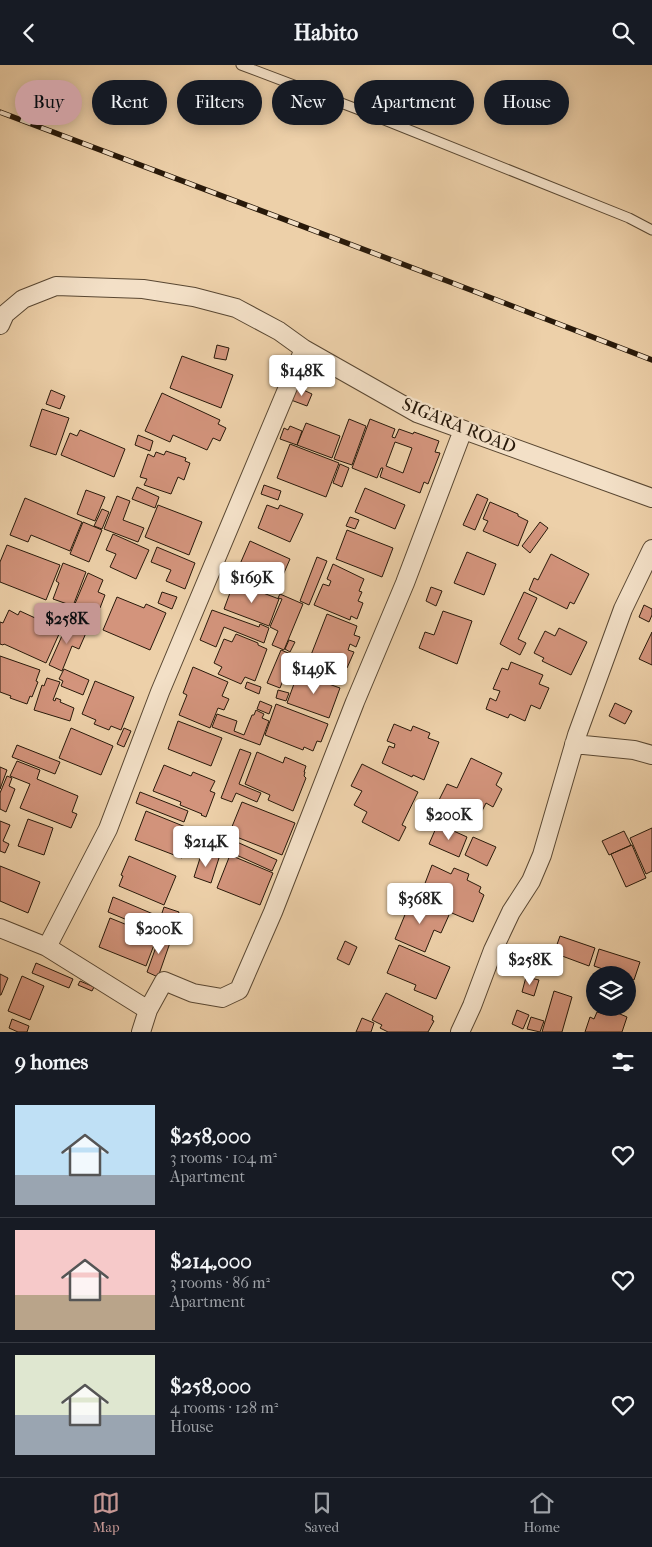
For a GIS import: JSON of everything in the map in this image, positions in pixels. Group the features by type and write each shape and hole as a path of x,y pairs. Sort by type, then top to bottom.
{"street":[{"name":"SIGARA ROAD","path":"2,317 24,299 56,286 143,289 194,297 236,308 279,331 304,349 417,413 652,498"},
{"path":"47,947 108,829 160,692 304,349"},
{"path":"141,1032 148,1010 164,981 193,993 222,998 239,990 273,912 355,702 405,583 463,430"},
{"path":"460,1032 472,1006 492,950 511,912 531,881 542,855 574,744 623,609 652,549"},
{"path":"574,744 634,750 652,755"},
{"path":"0,928 47,947 148,1010"}],"lane":[{"path":"241,65 621,214 652,230"}],"building":[{"path":"217,345 229,348 226,360 214,358"},
{"path":"182,356 233,375 221,408 170,388"},
{"path":"297,387 312,394 307,406 291,400"},
{"path":"51,390 65,396 60,409 46,404"},
{"path":"162,393 220,420 218,424 226,428 220,441 213,438 207,450 173,435 170,442 145,431"},
{"path":"42,409 69,418 56,455 30,446"},
{"path":"349,419 366,426 352,465 334,459"},
{"path":"370,419 395,429 392,437 395,438 399,429 439,441 435,452 440,453 428,484 424,482 420,493 380,477 383,468 381,468 377,478 352,468","holes":["395,442 412,448 403,473 386,466"]},
{"path":"306,423 340,436 332,458 297,445"},
{"path":"290,426 302,431 297,445 280,439 284,428 288,430"},
{"path":"80,430 125,449 114,477 61,455 70,433 77,436"},
{"path":"138,435 153,441 150,451 135,445"},
{"path":"290,444 339,463 326,497 277,478"},
{"path":"166,451 186,458 185,461 190,463 184,480 178,477 171,494 144,485 147,479 140,477 148,454 154,457 156,452 164,455"},
{"path":"340,464 349,468 342,487 333,483"},
{"path":"264,485 281,491 278,500 261,494"},
{"path":"137,487 159,497 155,508 132,499"},
{"path":"365,488 405,505 395,529 355,512"},
{"path":"86,490 105,497 95,521 77,514"},
{"path":"477,494 488,499 475,530 463,525"},
{"path":"117,496 130,501 123,520 144,528 138,542 104,529"},
{"path":"25,498 82,522 70,551 31,535 28,542 10,535"},
{"path":"490,502 518,514 518,516 528,521 518,546 483,531 488,521 483,519"},
{"path":"158,505 202,522 189,555 145,537"},
{"path":"267,505 278,509 280,505 303,514 290,542 258,528"},
{"path":"102,509 109,512 102,529 94,526"},
{"path":"350,517 359,520 355,529 346,526"},
{"path":"83,522 102,530 89,562 70,554"},
{"path":"540,522 548,528 530,553 522,546"},
{"path":"347,530 393,548 382,577 336,559"},
{"path":"113,534 149,550 136,579 110,567 116,554 106,550"},
{"path":"250,541 290,559 277,589 237,571"},
{"path":"7,545 60,565 46,600 0,582 0,562"},
{"path":"157,547 195,563 185,589 166,581 171,570 151,562"},
{"path":"467,552 496,564 484,595 454,583"},
{"path":"551,554 589,574 574,604 570,602 567,609 529,590 534,578 538,580"},
{"path":"317,557 327,561 309,605 300,601"},
{"path":"63,563 86,572 73,606 53,599 59,583 56,581"},
{"path":"333,564 364,579 359,591 362,592 358,601 363,603 357,619 351,616 350,620 314,605 323,584 329,586 331,581 327,579"},
{"path":"88,573 103,580 98,592 105,595 100,608 93,605 90,613 74,606"},
{"path":"234,582 279,599 269,626 224,609"},
{"path":"431,587 442,591 436,606 426,601"},
{"path":"162,592 177,597 172,609 158,603"},
{"path":"524,592 537,598 518,639 526,643 520,655 500,644"},
{"path":"280,594 303,604 284,650 272,645 278,631 270,627 282,599 278,598"},
{"path":"117,597 144,608 146,604 166,613 150,650 103,630"},
{"path":"644,605 652,609 649,622 639,617"},
{"path":"9,610 18,615 20,611 46,623 49,616 64,623 46,663 4,644 0,644 0,622 3,623"},
{"path":"212,610 259,627 260,624 269,628 264,643 224,627 216,647 200,640"},
{"path":"443,611 472,621 457,664 419,648 425,632 434,635"},
{"path":"327,614 357,626 354,635 360,637 356,647 350,644 348,650 354,652 347,668 311,655"},
{"path":"69,620 81,625 79,631 86,633 79,649 72,646 62,671 49,665"},
{"path":"559,628 587,642 571,675 542,661 544,658 534,653 545,631 555,636"},
{"path":"652,632 652,665 639,659"},
{"path":"236,634 267,649 255,681 245,677 241,684 218,674 222,667 214,663 224,639 232,642"},
{"path":"289,640 295,642 290,652 285,649"},
{"path":"281,650 293,655 280,688 267,683"},
{"path":"0,656 40,670 36,681 38,682 27,704 0,692"},
{"path":"511,662 543,675 539,684 549,688 540,709 531,705 525,721 510,714 508,718 486,709 490,698 496,701 500,691 493,689 502,668 508,670"},
{"path":"193,667 228,682 222,696 229,699 224,710 218,708 210,728 179,715 187,695 183,693"},
{"path":"64,669 89,680 83,695 61,686 63,681 59,679"},
{"path":"298,673 340,688 329,718 287,703"},
{"path":"47,678 60,682 53,700 55,701 56,698 61,700 60,702 74,708 70,721 34,710 42,685 44,686"},
{"path":"95,681 134,697 121,730 111,726 109,730 94,724 96,720 82,714"},
{"path":"247,682 261,687 259,694 245,688"},
{"path":"278,690 289,693 286,701 276,698"},
{"path":"260,701 272,706 269,714 257,709"},
{"path":"615,703 632,711 625,724 609,716"},
{"path":"276,704 328,724 321,742 317,741 313,751 304,747 303,750 265,735"},
{"path":"256,710 264,714 262,718 269,721 260,745 212,727 217,714 237,721 234,731 244,735"},
{"path":"178,721 222,738 211,766 168,749"},
{"path":"394,724 411,731 413,726 430,733 428,738 439,742 424,780 413,775 412,777 382,763 389,746 394,748 395,744 387,741"},
{"path":"71,728 113,746 101,775 59,758"},
{"path":"124,728 131,731 124,747 117,744"},
{"path":"17,745 60,762 55,774 12,757"},
{"path":"240,749 251,753 239,784 261,793 257,802 236,793 232,802 221,798"},
{"path":"257,752 283,763 285,757 306,766 304,776 306,778 293,811 268,800 270,795 245,784"},
{"path":"471,758 502,773 496,785 502,789 493,807 486,803 478,819 473,817 471,821 450,811 452,807 439,800 447,784 457,788"},
{"path":"17,761 40,770 37,779 78,796 72,812 77,814 71,828 20,808 30,784 10,776"},
{"path":"362,764 418,792 402,825 406,827 399,841 362,822 367,812 354,805 362,791 351,786"},
{"path":"164,765 191,776 193,772 215,781 210,791 215,793 206,817 180,805 181,802 153,791"},
{"path":"0,767 7,770 0,789"},
{"path":"7,776 12,778 9,786 15,789 6,812 0,809 0,793"},
{"path":"140,792 188,811 184,822 136,803"},
{"path":"242,802 295,823 282,855 229,834"},
{"path":"146,811 193,830 182,858 135,840"},
{"path":"28,819 53,828 44,855 18,846"},
{"path":"0,821 10,825 3,841 9,844 5,853 0,851"},
{"path":"436,828 445,832 447,828 467,837 459,857 429,844"},
{"path":"652,828 652,871 646,874 630,838"},
{"path":"624,831 631,845 609,855 602,841"},
{"path":"212,836 225,841 220,855 206,851"},
{"path":"473,837 496,847 487,866 465,855"},
{"path":"228,838 277,860 272,871 223,849"},
{"path":"632,845 646,878 626,887 611,854"},
{"path":"202,852 219,858 211,883 194,877"},
{"path":"230,855 273,873 260,905 217,888"},
{"path":"129,856 176,876 164,905 119,886 123,876 121,875"},
{"path":"432,865 451,874 454,868 469,874 467,880 481,887 479,892 484,895 473,922 419,899"},
{"path":"0,866 40,882 28,913 0,901"},
{"path":"113,897 165,919 161,928 151,924 149,929 108,912"},
{"path":"411,900 449,915 441,933 434,930 425,952 395,939"},
{"path":"164,907 179,912 176,921 161,916"},
{"path":"110,918 157,937 146,966 99,947"},
{"path":"161,933 172,937 158,977 147,972"},
{"path":"560,936 595,948 589,966 554,953"},
{"path":"345,941 357,947 349,965 337,959"},
{"path":"399,945 450,967 436,999 414,990 416,985 387,973"},
{"path":"599,949 640,962 636,974 636,966 594,966"},
{"path":"36,963 73,979 69,988 32,973"},
{"path":"0,974 8,978 1,995 0,995"},
{"path":"22,976 44,986 30,1020 8,1011"},
{"path":"526,977 539,980 534,996 522,992"},
{"path":"80,981 94,987 92,991 78,985"},
{"path":"554,991 572,997 562,1032 542,1032"},
{"path":"386,993 433,1016 432,1020 434,1021 428,1032 388,1032 380,1028 382,1025 372,1020"},
{"path":"517,1010 529,1015 523,1029 512,1024"},
{"path":"595,1016 627,1017 622,1032 585,1032 590,1017 594,1019"},
{"path":"531,1017 544,1021 540,1032 527,1029"},
{"path":"362,1018 374,1023 371,1032 356,1032"},
{"path":"12,1019 29,1026 27,1032 18,1032 9,1028"}],"railway":[{"path":"0,112 652,360"}]}
